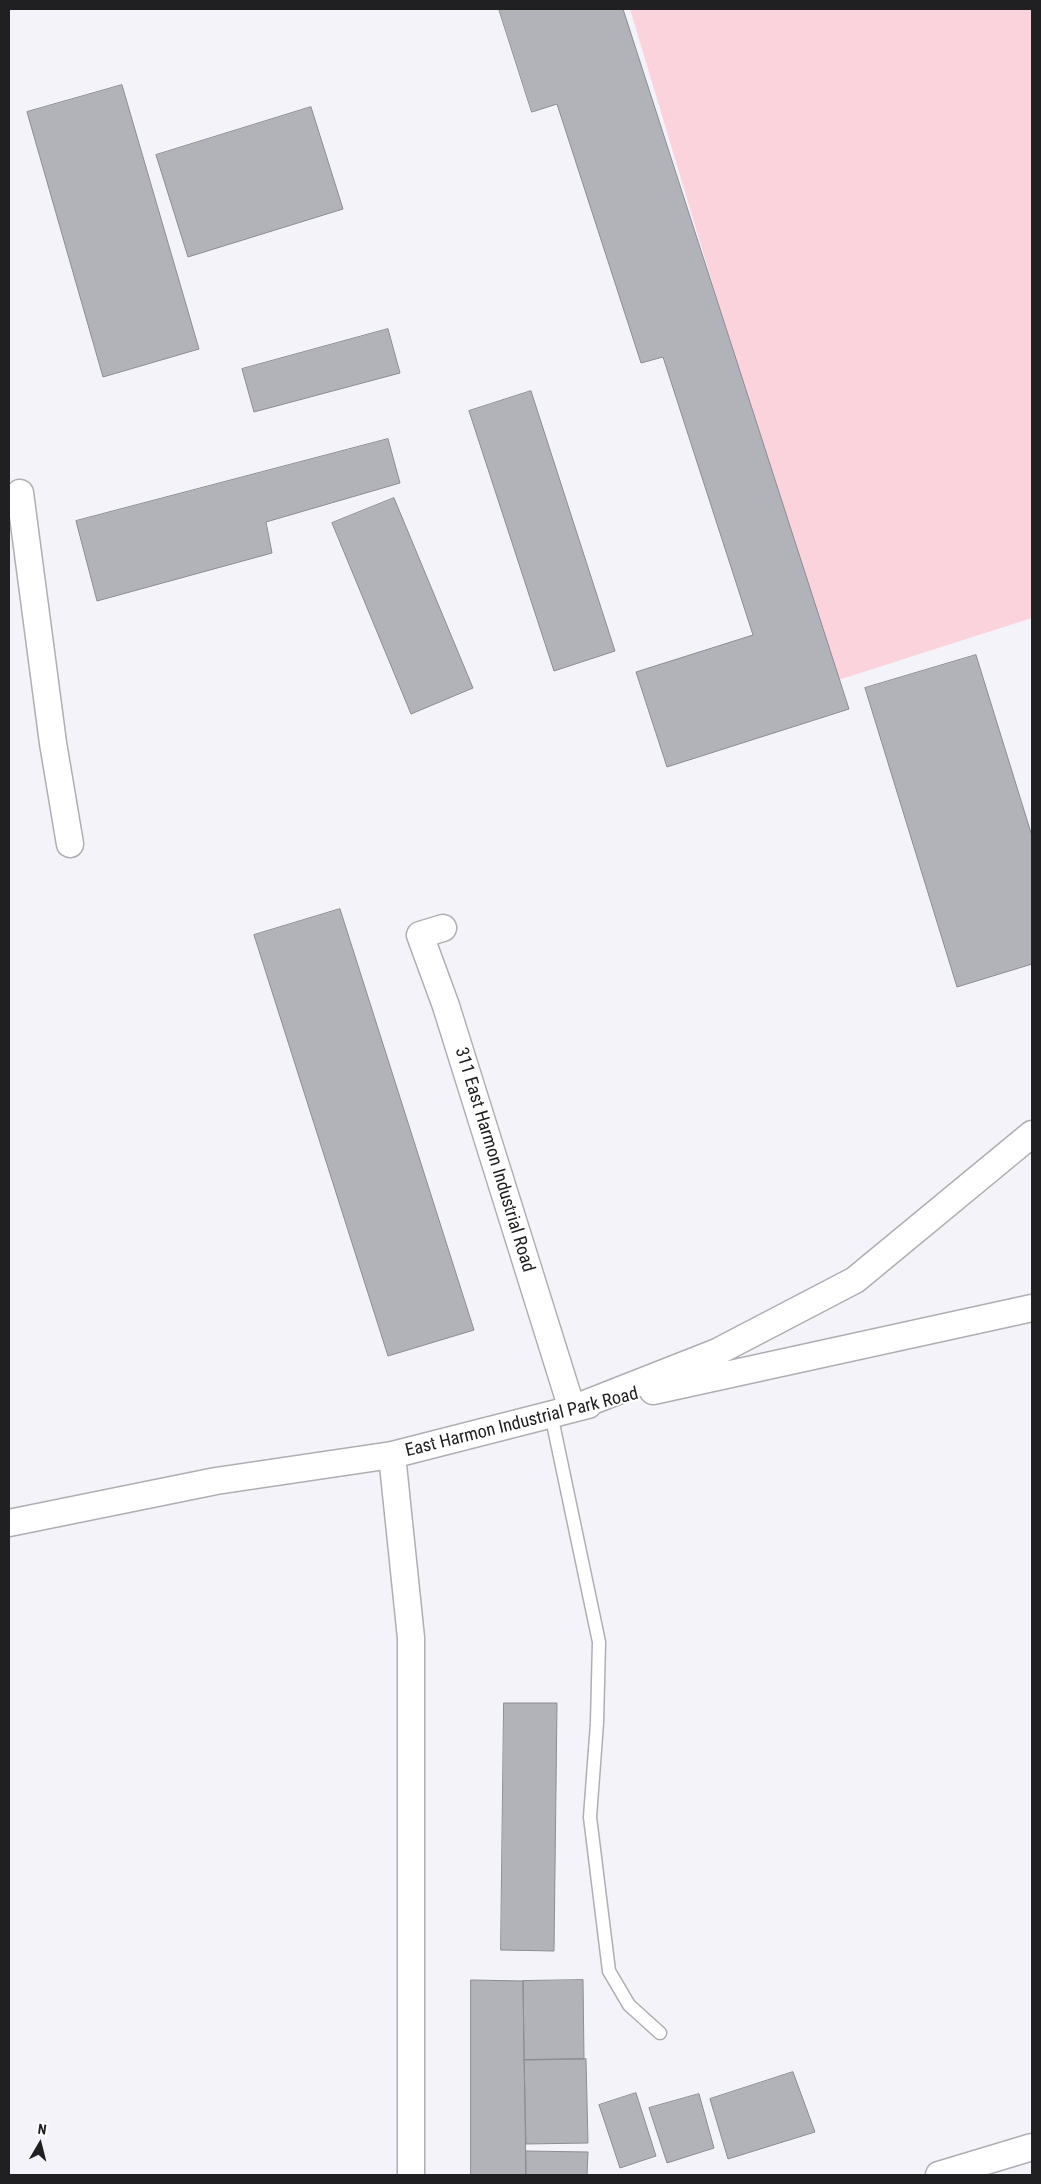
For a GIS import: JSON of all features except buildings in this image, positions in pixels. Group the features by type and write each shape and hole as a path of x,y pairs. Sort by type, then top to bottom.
{"street":[{"path":"20,492 53,743 70,844"},
{"name":"311 East Harmon Industrial Road","path":"443,928 420,935 446,1006 562,1411"},
{"path":"562,1411 717,1352 855,1280 1032,1134"},
{"name":"East Harmon Industrial Park Road","path":"9,1523 216,1481 392,1455 562,1411 1032,1308"},
{"path":"392,1455 411,1638 410,2175"},
{"path":"939,2175 1032,2147"}],"lane":[{"path":"562,1411 599,1642 597,1723 590,1816 609,1971 629,2005 660,2033"}],"shaded area":[{"path":"630,9 1032,9 1032,618 832,682"}]}
